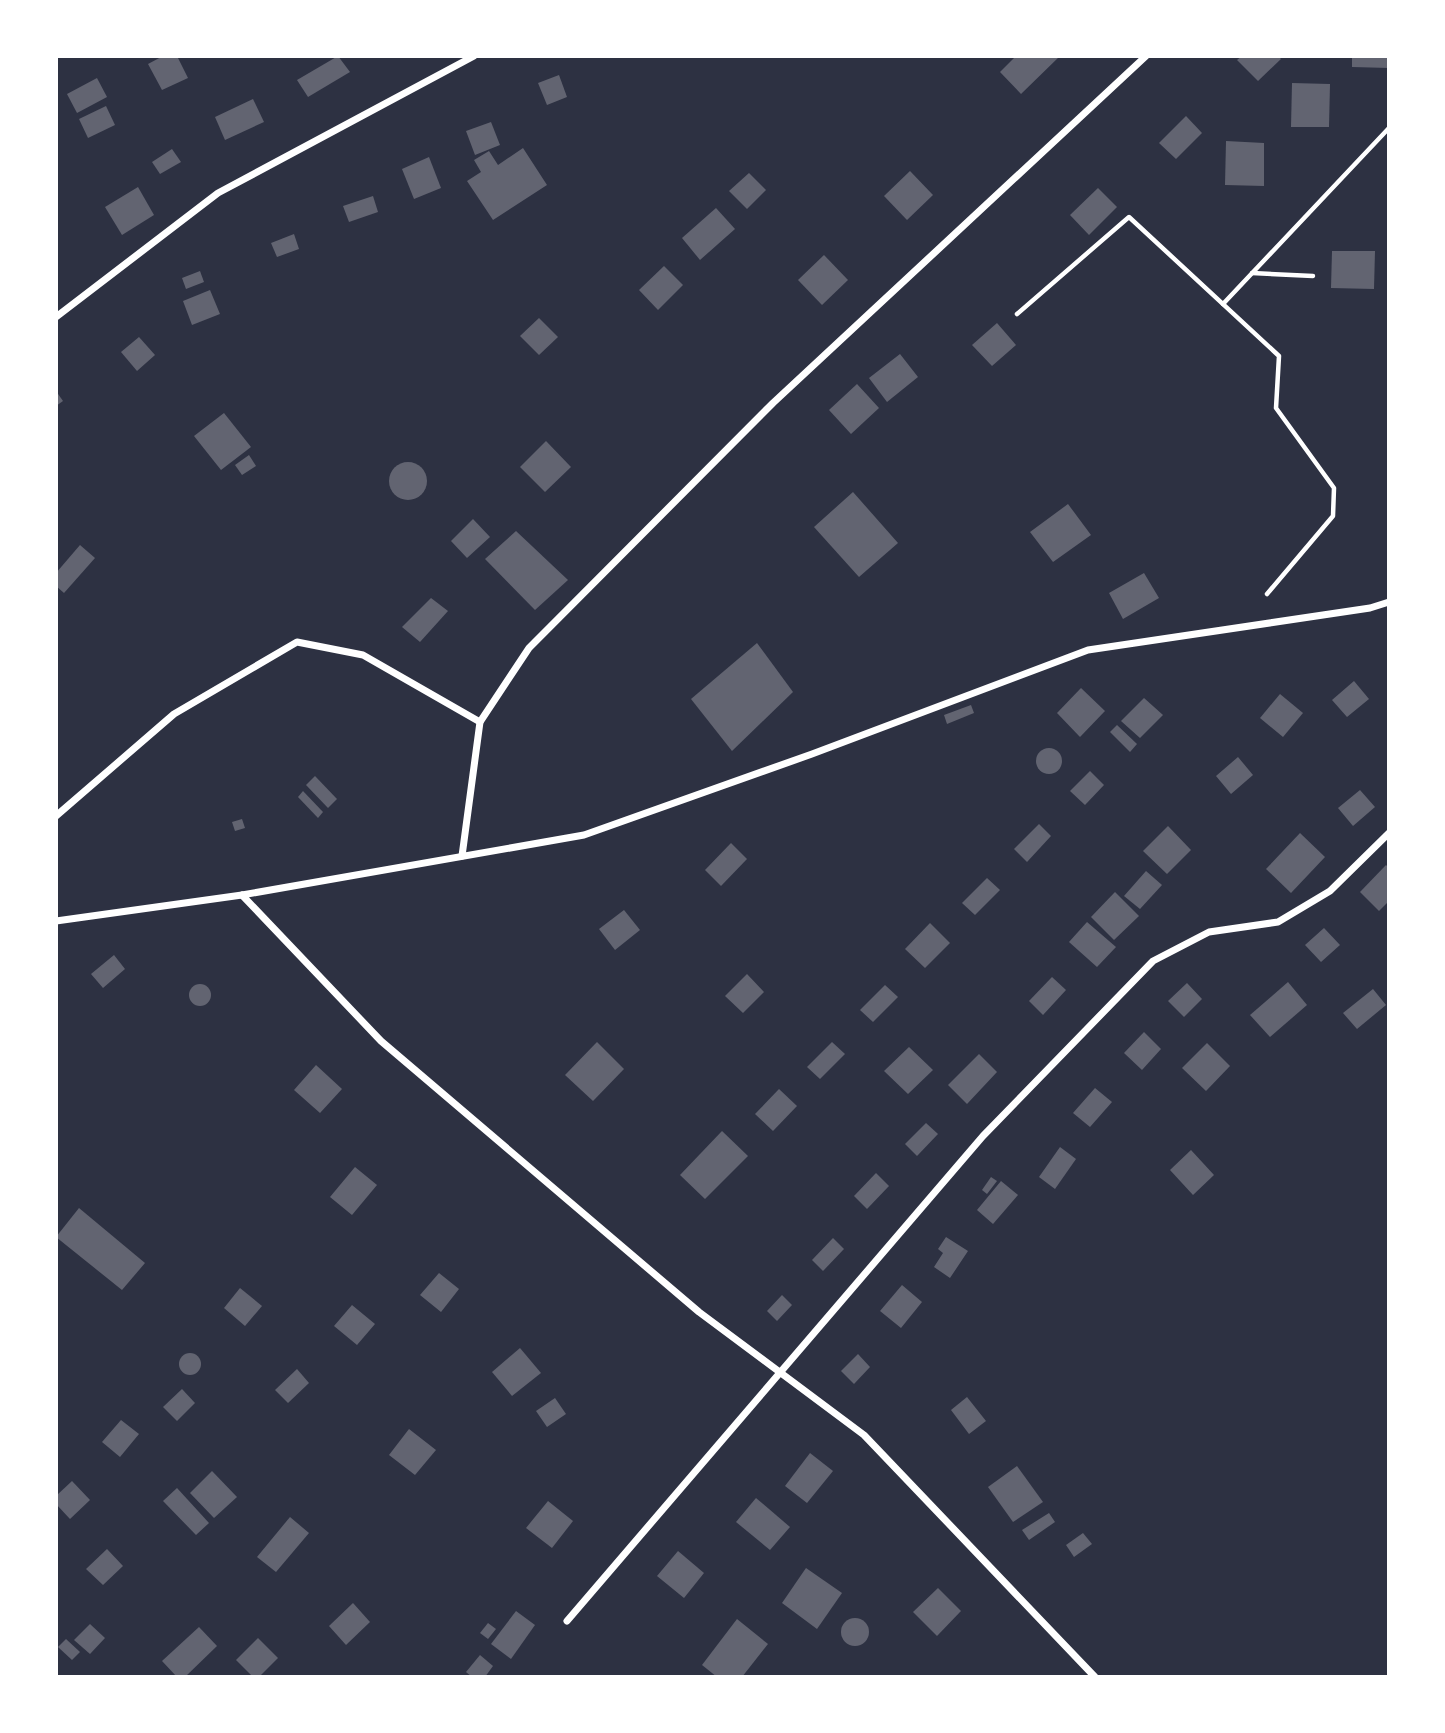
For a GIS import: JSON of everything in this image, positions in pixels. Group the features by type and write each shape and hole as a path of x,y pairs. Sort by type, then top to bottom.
{"street":[{"path":"56,317 218,193 474,56"},
{"path":"462,856 480,722 529,648 773,403 1146,56"},
{"path":"56,921 242,895 584,835 812,754 1088,650 1370,608 1389,602"},
{"path":"56,816 174,714 297,642 363,655 480,722"},
{"path":"567,1621 782,1374 983,1136 1153,961 1209,932 1278,922 1330,891 1389,834"},
{"path":"242,895 381,1041 699,1312 864,1436 1095,1677"}],"path":[{"path":"1223,304 1389,128"},
{"path":"1017,314 1129,217 1279,356 1276,408 1334,488 1333,516 1266,594"},
{"path":"1252,273 1312,276"}],"building":[{"path":"163,56 177,56 188,78 162,90 148,64"},
{"path":"338,56 350,72 308,97 297,80"},
{"path":"1016,56 1060,56 1021,94 1000,72"},
{"path":"1242,56 1278,56 1281,59 1258,81 1237,60"},
{"path":"1352,56 1389,56 1389,68 1352,67"},
{"path":"559,75 567,97 547,105 538,83"},
{"path":"97,78 107,97 77,113 67,94"},
{"path":"1292,83 1330,84 1329,127 1291,127"},
{"path":"253,99 264,122 225,140 215,117"},
{"path":"106,106 115,125 88,138 79,119"},
{"path":"1186,116 1202,133 1176,159 1159,143"},
{"path":"491,122 500,145 475,155 466,131"},
{"path":"1226,141 1264,143 1264,186 1225,185"},
{"path":"523,148 547,185 493,220 467,181 481,172 474,160 489,151 498,165"},
{"path":"172,149 181,162 160,174 152,162"},
{"path":"429,157 441,188 414,199 402,169"},
{"path":"910,171 933,195 907,220 884,196"},
{"path":"749,173 766,190 747,209 729,191"},
{"path":"138,187 154,215 122,235 105,207"},
{"path":"1098,188 1117,207 1089,235 1070,215"},
{"path":"373,196 378,212 349,222 343,206"},
{"path":"716,208 735,229 700,260 682,238"},
{"path":"294,234 299,249 277,257 271,243"},
{"path":"1332,251 1375,251 1374,289 1331,288"},
{"path":"824,255 848,280 822,305 798,280"},
{"path":"664,266 683,285 658,310 639,290"},
{"path":"200,271 204,282 186,289 182,278"},
{"path":"210,290 220,314 192,325 183,301"},
{"path":"539,318 558,337 539,355 520,336"},
{"path":"997,323 1016,345 992,366 972,345"},
{"path":"139,337 155,355 137,371 121,352"},
{"path":"900,354 918,377 887,402 869,378"},
{"path":"857,384 879,408 851,434 829,410"},
{"path":"56,391 63,401 56,406"},
{"path":"224,413 251,447 221,470 194,436"},
{"path":"546,441 571,467 545,492 520,467"},
{"path":"249,455 256,466 242,475 235,465"},
{"path":"408,462 421,468 427,481 421,494 408,500 395,494 389,481 395,468"},
{"path":"853,492 898,543 859,577 814,527"},
{"path":"1068,504 1091,535 1053,562 1030,532"},
{"path":"473,519 490,537 467,558 451,541"},
{"path":"516,531 568,580 535,610 485,559"},
{"path":"80,545 95,558 64,593 56,586 56,573"},
{"path":"1144,573 1159,598 1123,619 1109,593"},
{"path":"431,598 448,611 420,642 402,627"},
{"path":"757,643 793,692 732,751 691,699"},
{"path":"1354,681 1369,699 1347,717 1332,700"},
{"path":"1081,688 1105,711 1080,737 1057,713"},
{"path":"1280,694 1303,713 1283,737 1260,718"},
{"path":"1144,698 1163,715 1140,738 1121,721"},
{"path":"971,705 974,713 947,724 944,715"},
{"path":"1117,725 1137,744 1130,752 1110,732"},
{"path":"1049,748 1058,752 1062,761 1058,770 1049,774 1040,770 1036,761 1040,752"},
{"path":"1238,757 1253,775 1231,794 1216,776"},
{"path":"1090,771 1104,785 1085,805 1070,791"},
{"path":"315,776 337,799 328,808 306,785"},
{"path":"1360,790 1375,807 1353,826 1338,808"},
{"path":"303,791 323,812 318,818 298,797"},
{"path":"242,819 245,828 235,831 232,822"},
{"path":"1039,824 1051,836 1027,862 1014,849"},
{"path":"1168,826 1191,850 1167,874 1143,851"},
{"path":"1300,833 1325,857 1291,893 1266,869"},
{"path":"731,843 747,859 721,886 705,870"},
{"path":"1386,865 1389,868 1389,901 1379,911 1360,892"},
{"path":"1146,871 1162,885 1140,909 1124,896"},
{"path":"987,878 1000,890 975,915 962,903"},
{"path":"1115,892 1139,916 1114,940 1091,917"},
{"path":"624,910 640,930 615,950 599,929"},
{"path":"1087,922 1116,947 1097,967 1069,942"},
{"path":"930,923 950,943 925,968 905,949"},
{"path":"1324,928 1340,945 1321,962 1305,945"},
{"path":"114,955 125,969 103,988 91,974"},
{"path":"747,974 764,992 743,1013 725,996"},
{"path":"1052,977 1066,990 1043,1015 1029,1001"},
{"path":"1288,982 1307,1005 1270,1037 1250,1015"},
{"path":"1187,983 1202,999 1184,1017 1168,1001"},
{"path":"200,984 208,987 211,995 208,1003 200,1006 192,1003 189,995 192,987"},
{"path":"885,985 898,997 873,1022 860,1010"},
{"path":"1373,989 1386,1005 1357,1029 1343,1013"},
{"path":"1144,1032 1161,1049 1142,1070 1124,1053"},
{"path":"597,1042 624,1069 593,1101 565,1075"},
{"path":"832,1042 845,1054 820,1079 807,1067"},
{"path":"1207,1043 1230,1066 1206,1091 1182,1068"},
{"path":"909,1047 933,1070 908,1094 884,1071"},
{"path":"979,1054 997,1072 967,1104 948,1085"},
{"path":"316,1065 342,1089 320,1113 294,1090"},
{"path":"1095,1088 1112,1102 1090,1127 1073,1113"},
{"path":"779,1089 797,1106 773,1131 755,1114"},
{"path":"926,1123 938,1134 917,1156 905,1144"},
{"path":"722,1131 748,1156 705,1199 680,1175"},
{"path":"1060,1147 1076,1159 1055,1189 1039,1177"},
{"path":"1191,1150 1214,1175 1193,1195 1170,1170"},
{"path":"355,1167 377,1185 352,1215 330,1197"},
{"path":"876,1173 889,1186 867,1209 854,1196"},
{"path":"991,1177 997,1181 987,1194 982,1190"},
{"path":"1001,1181 1018,1195 993,1224 977,1210"},
{"path":"79,1208 145,1263 122,1290 56,1237"},
{"path":"946,1237 968,1251 950,1278 934,1267 943,1253 938,1249"},
{"path":"833,1238 844,1249 823,1271 812,1260"},
{"path":"439,1273 459,1289 441,1312 420,1295"},
{"path":"902,1285 922,1302 901,1328 880,1311"},
{"path":"240,1288 262,1306 245,1326 224,1308"},
{"path":"782,1295 792,1305 777,1321 767,1311"},
{"path":"352,1305 375,1324 357,1345 334,1326"},
{"path":"520,1348 541,1373 512,1396 492,1372"},
{"path":"190,1353 198,1356 201,1364 198,1372 190,1375 182,1372 179,1364 182,1356"},
{"path":"858,1354 870,1367 854,1384 841,1371"},
{"path":"297,1369 309,1383 288,1403 275,1390"},
{"path":"182,1389 195,1403 177,1421 163,1407"},
{"path":"967,1397 986,1421 969,1434 951,1410"},
{"path":"555,1398 566,1414 547,1427 536,1411"},
{"path":"121,1420 139,1434 120,1457 102,1442"},
{"path":"409,1429 436,1450 415,1475 389,1455"},
{"path":"810,1453 833,1471 807,1503 785,1486"},
{"path":"1017,1466 1043,1502 1013,1522 988,1487"},
{"path":"212,1471 237,1497 214,1518 190,1493"},
{"path":"72,1481 90,1500 70,1519 56,1504 56,1496"},
{"path":"177,1488 209,1523 196,1535 163,1501"},
{"path":"756,1498 790,1527 770,1550 736,1522"},
{"path":"548,1501 573,1521 552,1548 526,1528"},
{"path":"1049,1513 1055,1522 1029,1540 1022,1530"},
{"path":"290,1517 309,1533 276,1572 257,1557"},
{"path":"1083,1533 1092,1544 1074,1557 1066,1545"},
{"path":"107,1549 123,1566 103,1585 86,1569"},
{"path":"678,1551 704,1573 684,1598 657,1576"},
{"path":"806,1568 842,1593 817,1629 782,1603"},
{"path":"938,1588 961,1611 937,1636 913,1612"},
{"path":"353,1603 370,1622 346,1645 329,1626"},
{"path":"516,1611 535,1625 511,1659 491,1644"},
{"path":"855,1618 865,1622 869,1632 865,1642 855,1646 845,1642 841,1632 845,1622"},
{"path":"737,1619 768,1644 742,1677 717,1677 702,1665"},
{"path":"488,1623 496,1629 488,1639 480,1633"},
{"path":"90,1624 105,1638 90,1654 74,1640"},
{"path":"199,1627 217,1646 185,1677 177,1677 162,1661"},
{"path":"258,1638 278,1658 259,1677 253,1677 236,1660"},
{"path":"66,1639 80,1652 72,1660 58,1647"},
{"path":"480,1655 493,1666 485,1677 472,1677 466,1672"}]}
